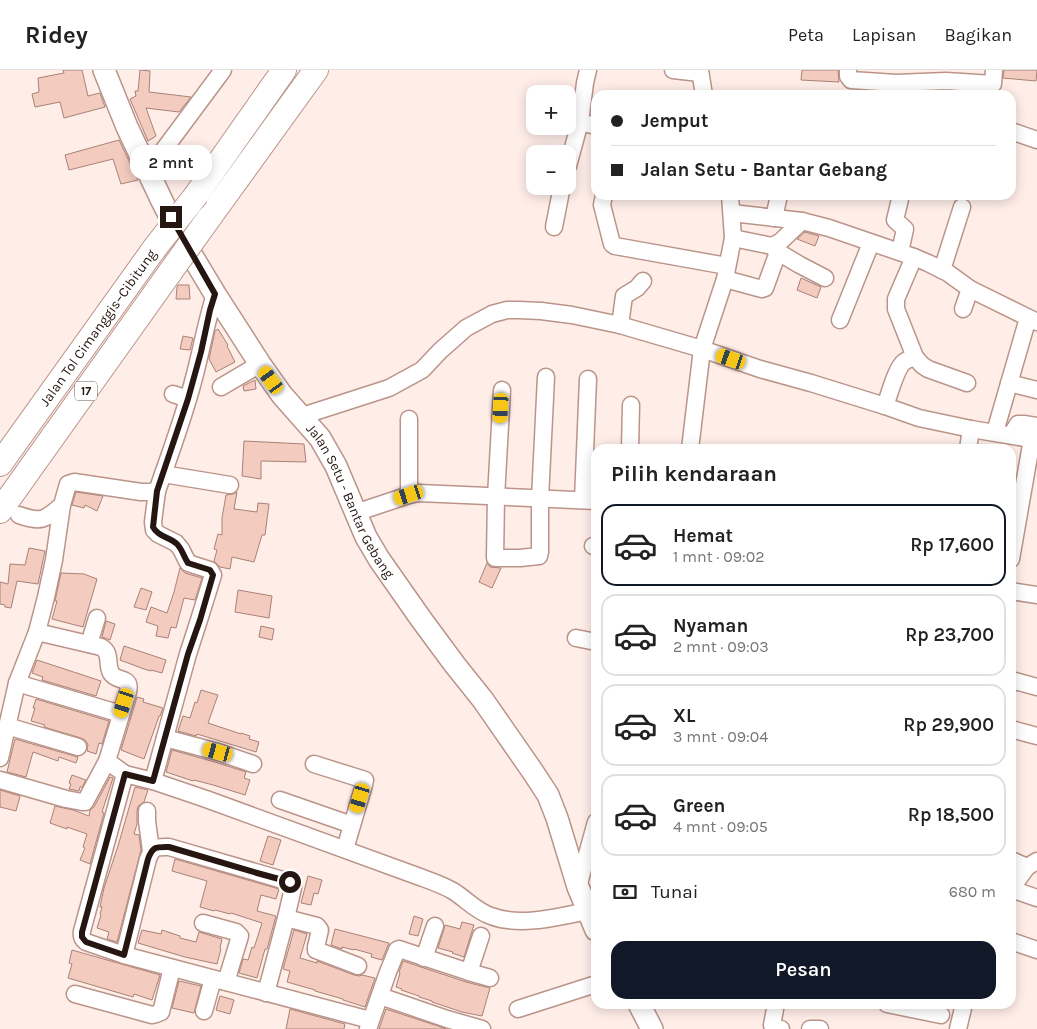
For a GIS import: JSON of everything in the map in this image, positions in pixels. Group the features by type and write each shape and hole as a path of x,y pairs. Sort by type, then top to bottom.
{"highway":[{"name":"Jalan Tol Cimanggis–Cibitung","path":"0,464 284,70"},
{"name":"Jalan Tol Cimanggis–Cibitung","path":"10,513 171,271 316,70"}],"main road":[{"name":"Jalan Setu - Bantar Gebang","path":"104,70 127,127 162,201 179,234 215,294 282,395 320,438 336,466 366,537 379,559 432,634 483,700 548,795 558,818 578,887 591,919"},
{"path":"642,1009 652,1029"}],"street":[{"path":"148,171 223,70"},
{"path":"673,70 700,71 703,90"},
{"path":"848,70 848,76 851,80 897,76 994,77"},
{"path":"574,145 580,122 581,77"},
{"path":"580,122 591,125"},
{"path":"1016,133 1037,140"},
{"path":"554,227 560,195"},
{"path":"603,200 602,205 612,242 615,246 726,272 763,289 775,249 802,222"},
{"path":"691,444 702,349 726,272 733,238 731,200"},
{"path":"774,218 778,200"},
{"path":"900,200 895,220 905,229 907,255 896,299 896,309 915,357 922,365 967,383"},
{"path":"942,270 962,207"},
{"path":"732,214 802,222 829,228 907,255 942,270 970,289 1032,320 1009,383 995,432"},
{"path":"733,238 775,249 825,278"},
{"path":"840,320 871,243"},
{"path":"620,326 624,296 637,288 643,281"},
{"path":"963,309 970,289"},
{"path":"153,781 188,654 213,575 210,570 188,563 176,543 154,530 153,522 157,491 163,474 181,397 201,352 215,294"},
{"path":"302,416 389,388 408,379 422,370 466,328 492,314 507,310 541,311 572,315 620,326 702,349 919,418 1011,435 1036,435 1016,534"},
{"path":"885,406 901,366 906,360 915,357"},
{"path":"221,387 260,364"},
{"path":"502,390 496,497 496,558 539,556 546,377"},
{"path":"355,513 419,493 590,500 588,379"},
{"path":"1009,383 1037,390"},
{"path":"630,444 631,405"},
{"path":"409,419 409,495"},
{"path":"969,444 971,429"},
{"path":"163,474 230,485"},
{"path":"0,758 17,683 37,632 46,597 67,486 71,482 141,492 157,491"},
{"path":"10,513 41,520 62,505"},
{"path":"1016,592 1037,595"},
{"path":"89,644 96,618"},
{"path":"0,780 85,802 107,761 128,692 129,684 111,673 107,653 104,649 37,632"},
{"path":"576,638 591,641"},
{"path":"1016,681 1037,687"},
{"path":"17,683 121,714"},
{"path":"7,726 78,747"},
{"path":"1016,730 1037,736"},
{"path":"165,738 218,752 253,764"},
{"path":"107,761 125,774 153,781 420,877 451,890 482,912 491,916 514,920 591,921"},
{"path":"314,764 364,780 345,849"},
{"path":"125,774 82,934 86,942 124,955 266,993 369,1025 395,954 400,949 490,978"},
{"path":"280,800 352,825"},
{"path":"124,955 151,851 147,811"},
{"path":"578,887 591,843"},
{"path":"151,851 157,847 169,847 292,882 293,888 286,918 266,993"},
{"path":"1016,861 1032,864 1016,883"},
{"path":"1016,891 1037,898"},
{"path":"286,918 317,926 320,930 316,950 358,966"},
{"path":"203,923 236,932 240,936 204,1011"},
{"path":"424,958 436,926"},
{"path":"468,972 481,936"},
{"path":"1016,944 1037,950"},
{"path":"76,994 156,1014 160,1012 172,968"},
{"path":"518,1009 591,986"},
{"path":"380,996 482,1029"},
{"path":"775,1009 772,1025 775,1028 781,1029"},
{"path":"911,1009 940,1015"},
{"path":"958,1029 963,1009"},
{"path":"810,1029 820,1029"}],"building":[{"path":"63,70 82,70 88,96 100,93 105,107 64,118 60,102 35,107 32,94 39,92 38,78 64,73"},
{"path":"140,70 150,71 149,92 191,97 179,112 146,108 156,136 148,141 130,99 136,96 135,91 138,91"},
{"path":"802,70 838,70 839,82 801,80"},
{"path":"1004,70 1037,70 1036,81 1003,78"},
{"path":"119,140 138,180 121,184 113,159 69,170 65,155"},
{"path":"805,232 819,236 815,246 797,239"},
{"path":"801,278 821,287 817,298 797,290"},
{"path":"178,285 189,285 190,299 176,299"},
{"path":"218,329 228,345 235,362 216,372 209,359 215,331"},
{"path":"183,336 193,338 190,350 180,349"},
{"path":"255,380 256,389 244,391 243,386"},
{"path":"244,441 304,444 306,462 261,461 261,479 242,476"},
{"path":"76,492 103,496 97,511 85,505 84,508 72,505"},
{"path":"237,492 234,509 257,512 258,503 269,504 265,535 262,535 254,562 232,557 230,569 220,567 214,561 217,550 214,549 218,534 222,535 222,518 226,495"},
{"path":"29,548 45,551 38,584 17,581 11,608 5,607 5,605 0,604 0,582 8,584 10,564 25,565"},
{"path":"487,563 490,567 501,568 492,588 479,582"},
{"path":"180,568 185,573 202,578 195,600 184,598 176,628 171,627 168,638 156,636 158,626 146,622 151,607 167,613"},
{"path":"61,573 84,574 97,579 83,627 52,619"},
{"path":"141,588 152,592 146,610 134,607"},
{"path":"238,590 272,596 269,618 235,612"},
{"path":"106,621 115,624 110,640 102,637"},
{"path":"261,626 274,629 272,640 259,637"},
{"path":"124,646 166,660 162,673 144,669 120,660"},
{"path":"37,660 101,681 96,696 42,680 43,677 32,673"},
{"path":"201,690 218,695 208,723 250,736 249,739 259,742 256,752 197,734 196,736 178,731 183,716 190,718"},
{"path":"137,697 144,699 143,702 163,708 144,759 121,750"},
{"path":"36,699 109,721 102,744 99,743 96,754 87,751 88,744 85,740 31,721"},
{"path":"15,739 78,757 76,763 59,757 58,761 33,752 26,777 7,772"},
{"path":"172,750 246,772 244,778 250,780 245,795 166,772"},
{"path":"72,775 86,780 79,791 69,789"},
{"path":"110,777 113,778 102,812 104,813 90,864 80,860 85,848 83,847 87,834 50,823 55,806 89,816 90,810 94,807"},
{"path":"135,787 148,790 144,802 138,806 137,824 134,834 139,835 141,850 117,942 107,939 109,932 97,928 101,915 102,907 100,907 104,888"},
{"path":"0,790 20,796 16,811 0,807"},
{"path":"268,836 281,840 273,865 260,861"},
{"path":"175,859 279,889 276,899 261,895 257,911 276,916 257,978 239,973 243,959 248,960 252,947 254,948 262,923 231,913 200,907 207,881 172,871"},
{"path":"308,876 322,880 318,894 314,893 311,905 301,903"},
{"path":"414,916 423,919 418,936 409,934"},
{"path":"462,922 474,925 464,957 438,948 445,925 460,929"},
{"path":"335,929 389,943 382,960 371,957 372,954 342,947 342,949 331,945"},
{"path":"142,930 161,934 162,930 180,936 180,938 196,942 199,932 222,939 217,964 138,943"},
{"path":"294,930 307,934 300,958 317,963 317,961 354,975 375,978 365,1007 287,982 290,971 283,969"},
{"path":"72,950 160,975 152,1000 134,994 133,997 68,978 72,964 69,963"},
{"path":"403,961 490,988 482,1016 462,1012 432,1002 396,987"},
{"path":"179,981 201,986 194,1013 172,1008"},
{"path":"220,996 234,1000 230,1014 216,1010"},
{"path":"290,1009 345,1024 344,1029 286,1029"},
{"path":"386,1009 444,1028 446,1029 379,1029"}],"route":[{"path":"171,217 215,294 188,399 157,491 153,527 158,534 176,543 186,562 206,568 212,571 213,575 175,698 153,781 125,774 82,937 86,942 124,955 148,859 151,851 157,847 169,847 290,882"}]}
